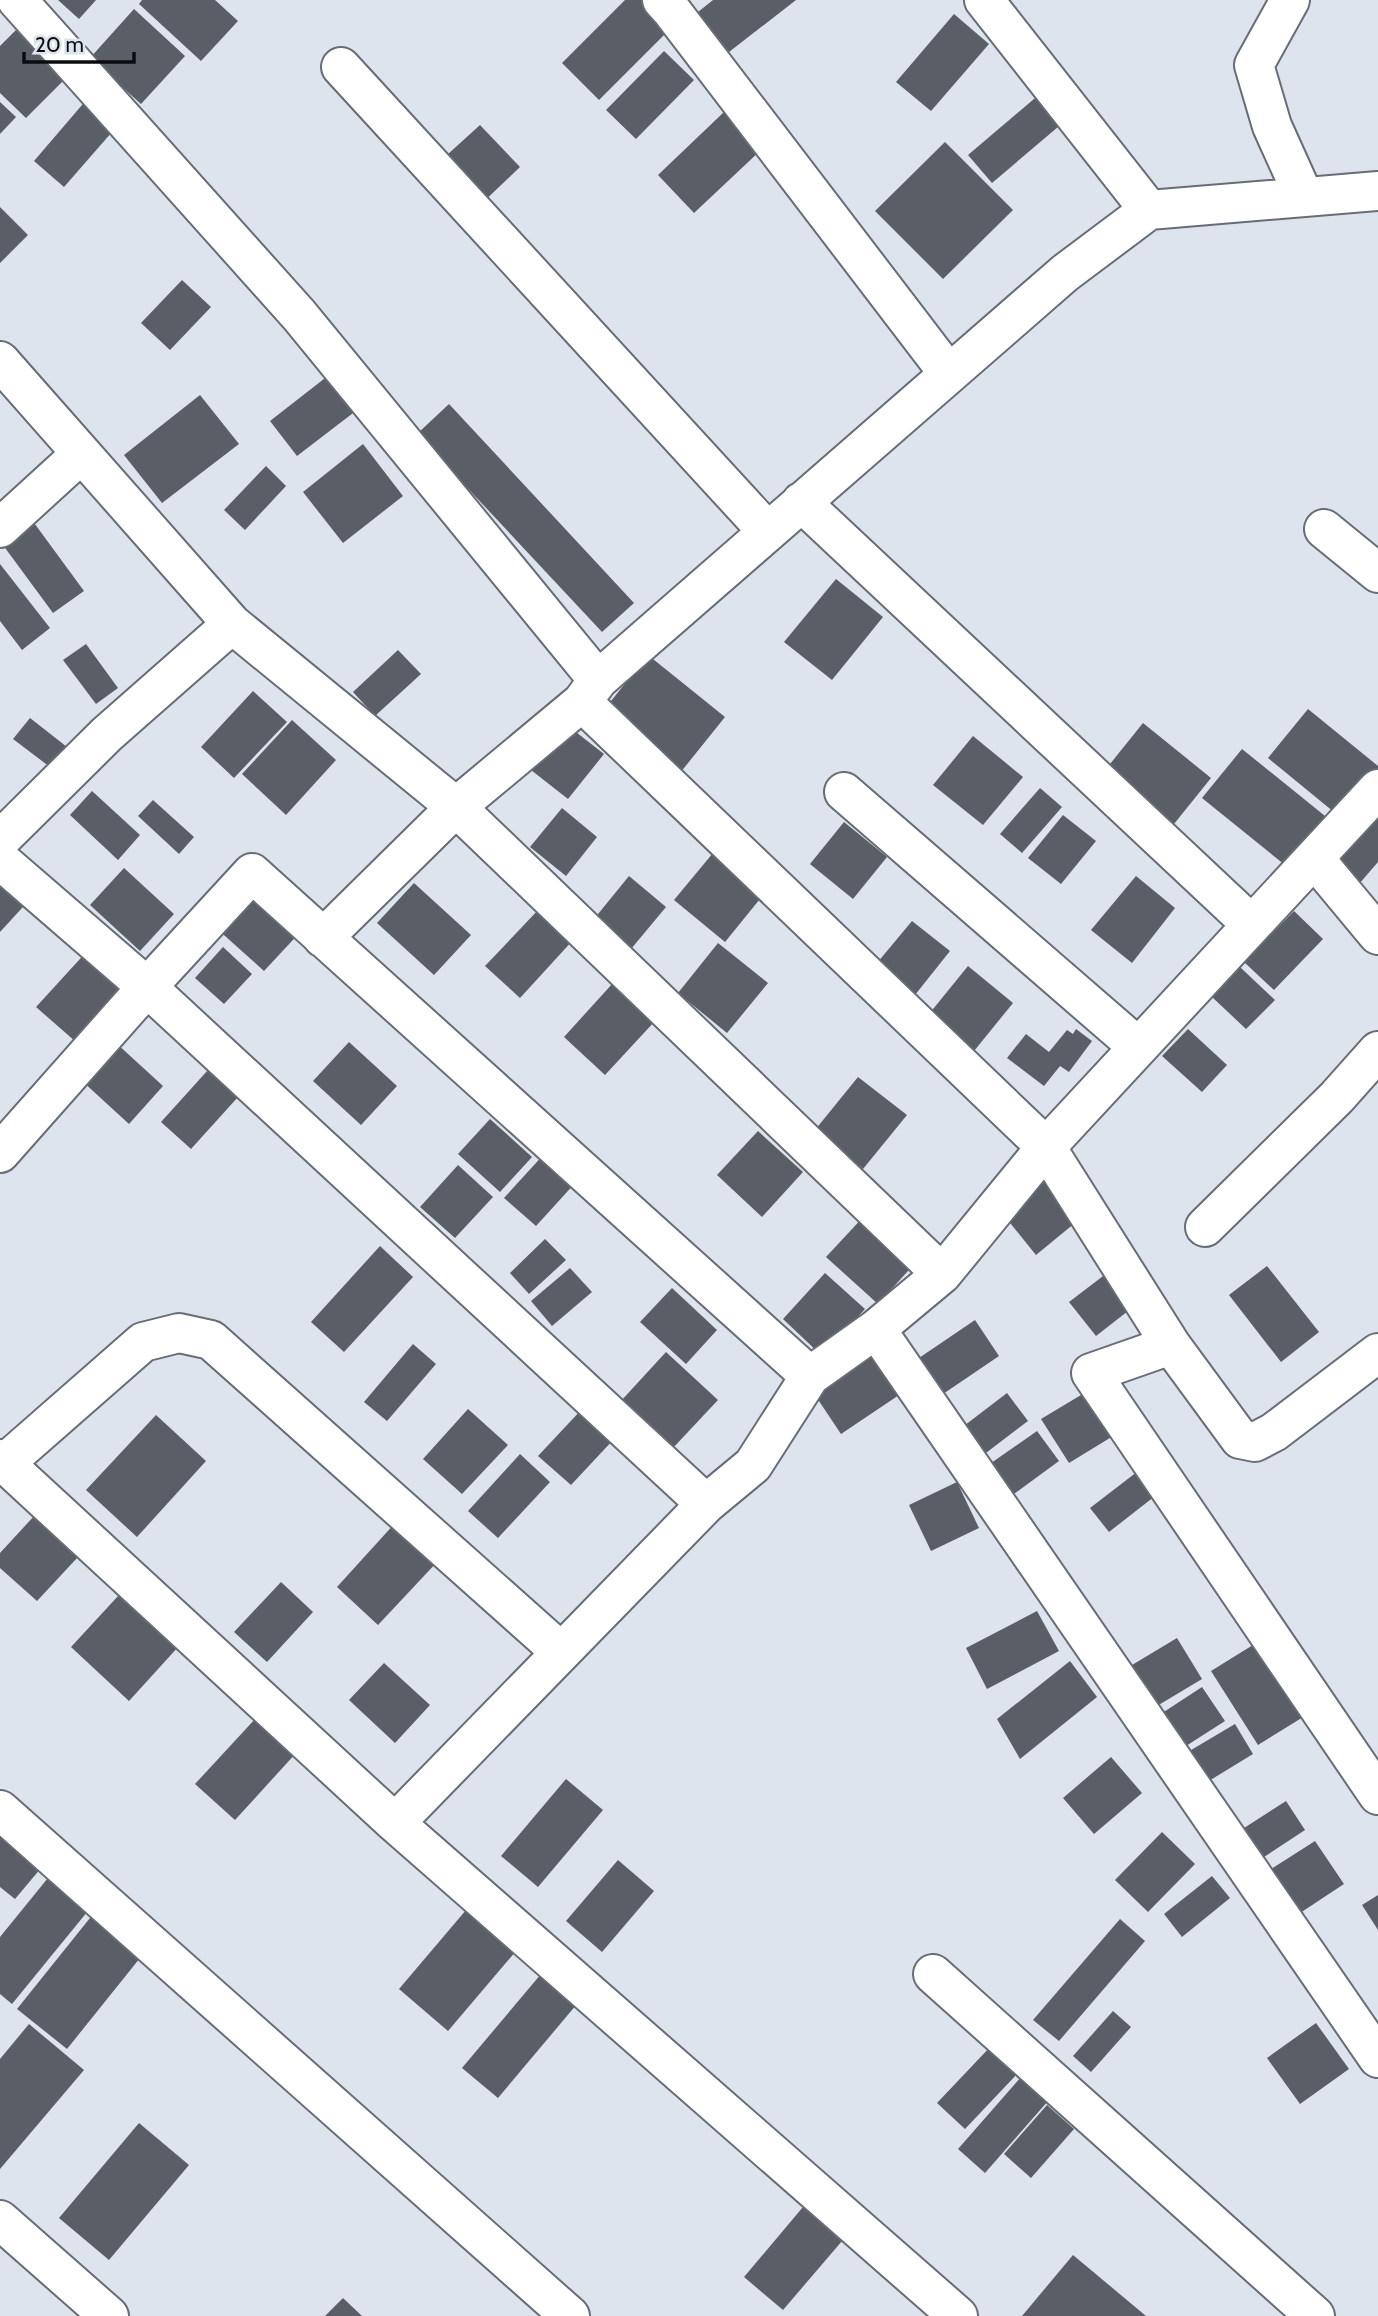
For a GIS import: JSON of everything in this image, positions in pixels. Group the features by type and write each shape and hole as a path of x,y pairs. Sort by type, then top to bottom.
{"street":[{"path":"17,0 299,315 590,691 1046,1147 1171,1345 1240,1440 1255,1442 1274,1432 1378,1353"},
{"path":"984,0 1149,211"},
{"path":"1290,0 1254,65 1272,126 1304,197"},
{"path":"674,3 949,374"},
{"path":"341,67 768,532"},
{"path":"323,937 456,807 801,502 1065,273 1149,211 1378,191"},
{"path":"0,361 232,624 456,807 943,1274"},
{"path":"0,528 81,454"},
{"path":"801,502 1252,925"},
{"path":"1324,528 1378,573"},
{"path":"0,840 107,734 232,624"},
{"path":"395,1823 706,1504 754,1465 810,1376 876,1329 943,1274 1046,1147 1378,789"},
{"path":"844,792 1138,1047"},
{"path":"1314,858 1378,935"},
{"path":"0,860 147,986 706,1504"},
{"path":"4,1141 252,873 810,1376"},
{"path":"1205,1227 1337,1097 1378,1051"},
{"path":"876,1329 1378,2058"},
{"path":"561,1651 211,1340 179,1333 143,1342 3,1461 395,1823 958,2316"},
{"path":"1171,1345 1091,1373 1378,1796"},
{"path":"0,1810 570,2316"},
{"path":"933,1974 1315,2316"},
{"path":"0,2220 109,2316"}],"building":[{"path":"58,0 96,0 79,19"},
{"path":"142,0 215,0 238,21 201,61 139,4"},
{"path":"625,0 641,0 670,29 599,100 562,63"},
{"path":"713,0 796,0 729,52 698,12"},
{"path":"134,9 185,56 141,104 90,58"},
{"path":"954,14 989,44 931,111 896,82"},
{"path":"16,30 66,78 26,118 0,93 0,46"},
{"path":"664,51 694,80 636,139 606,110"},
{"path":"1041,93 1065,121 992,183 968,155"},
{"path":"88,98 119,124 64,187 34,161"},
{"path":"0,102 16,117 0,134"},
{"path":"724,112 761,150 694,213 658,175"},
{"path":"480,125 520,167 477,208 436,165"},
{"path":"945,142 1013,210 943,279 875,211"},
{"path":"0,207 28,235 0,263"},
{"path":"182,280 211,307 170,350 141,323"},
{"path":"329,375 357,410 297,456 270,421"},
{"path":"200,395 239,444 162,503 124,455"},
{"path":"449,404 634,603 602,632 417,434"},
{"path":"363,444 403,496 343,543 303,492"},
{"path":"266,466 286,486 245,530 224,510"},
{"path":"29,516 84,591 53,613 0,541"},
{"path":"0,564 50,628 22,650 0,621"},
{"path":"836,579 883,617 832,680 784,642"},
{"path":"86,644 118,688 96,704 63,660"},
{"path":"398,650 421,674 375,716 353,692"},
{"path":"648,655 725,717 680,773 603,711"},
{"path":"253,691 287,722 234,778 201,747"},
{"path":"1308,709 1378,766 1378,770 1340,817 1268,758"},
{"path":"30,718 67,747 50,767 13,739"},
{"path":"292,720 336,760 286,815 242,774"},
{"path":"1143,723 1211,778 1174,824 1106,769"},
{"path":"567,725 604,754 568,799 531,770"},
{"path":"973,736 1023,777 983,825 933,785"},
{"path":"1242,749 1325,816 1285,865 1202,798"},
{"path":"1040,788 1062,807 1022,853 1000,834"},
{"path":"92,791 140,835 118,860 70,815"},
{"path":"153,800 194,837 179,854 138,816"},
{"path":"1378,806 1378,862 1359,884 1331,859"},
{"path":"562,808 597,837 566,876 530,847"},
{"path":"1063,815 1096,841 1061,884 1028,858"},
{"path":"844,822 887,857 853,899 810,864"},
{"path":"713,853 764,894 725,942 674,900"},
{"path":"124,868 174,914 140,951 90,905"},
{"path":"0,875 33,896 0,932"},
{"path":"629,876 666,907 631,949 594,919"},
{"path":"1136,876 1175,908 1132,963 1091,930"},
{"path":"255,883 304,928 264,971 215,927"},
{"path":"414,883 471,935 434,975 377,923"},
{"path":"540,908 574,939 520,998 485,966"},
{"path":"1294,911 1323,939 1274,990 1244,962"},
{"path":"912,921 950,951 911,1000 872,969"},
{"path":"718,943 768,983 727,1033 678,993"},
{"path":"223,947 252,974 224,1004 195,978"},
{"path":"90,948 129,985 76,1042 36,1007"},
{"path":"968,966 1013,1003 970,1056 925,1019"},
{"path":"1240,967 1275,1000 1246,1029 1212,997"},
{"path":"613,983 655,1021 605,1075 564,1037"},
{"path":"1076,1029 1092,1041 1069,1072 1060,1066 1044,1086 1007,1058 1026,1034 1049,1052 1067,1030 1073,1034"},
{"path":"1188,1029 1227,1065 1202,1092 1162,1056"},
{"path":"115,1042 163,1086 129,1124 81,1080"},
{"path":"349,1042 397,1086 361,1125 313,1081"},
{"path":"208,1070 238,1097 191,1149 161,1122"},
{"path":"858,1077 907,1115 863,1169 815,1130"},
{"path":"490,1119 532,1157 500,1192 458,1154"},
{"path":"758,1131 803,1172 762,1217 717,1175"},
{"path":"546,1152 577,1181 536,1226 504,1198"},
{"path":"458,1165 493,1197 455,1238 420,1207"},
{"path":"1047,1177 1081,1218 1036,1255 1003,1214"},
{"path":"866,1214 917,1261 878,1304 826,1257"},
{"path":"545,1239 566,1260 529,1294 510,1273"},
{"path":"380,1246 413,1277 344,1352 311,1322"},
{"path":"1267,1266 1319,1332 1281,1362 1229,1295"},
{"path":"570,1268 592,1292 552,1326 531,1301"},
{"path":"1111,1270 1137,1304 1096,1336 1069,1302"},
{"path":"825,1273 865,1309 822,1356 783,1319"},
{"path":"672,1288 717,1330 686,1364 640,1322"},
{"path":"975,1320 999,1356 943,1394 919,1358"},
{"path":"413,1344 436,1364 387,1421 364,1402"},
{"path":"666,1352 718,1400 672,1449 620,1402"},
{"path":"879,1352 905,1391 841,1434 815,1395"},
{"path":"1091,1389 1118,1433 1069,1463 1041,1419"},
{"path":"1007,1393 1028,1421 978,1459 956,1432"},
{"path":"468,1409 508,1445 462,1494 423,1459"},
{"path":"582,1409 614,1439 571,1485 538,1456"},
{"path":"156,1415 206,1461 137,1537 86,1490"},
{"path":"1037,1431 1059,1461 1007,1499 984,1468"},
{"path":"520,1454 550,1482 498,1538 468,1511"},
{"path":"1146,1465 1164,1489 1109,1532 1090,1508"},
{"path":"957,1482 979,1528 931,1551 909,1505"},
{"path":"47,1502 91,1543 37,1601 0,1568 0,1553"},
{"path":"396,1522 438,1561 378,1625 337,1587"},
{"path":"131,1582 189,1635 129,1701 71,1647"},
{"path":"281,1582 313,1612 267,1662 234,1632"},
{"path":"1037,1611 1059,1651 987,1689 966,1648"},
{"path":"1177,1638 1202,1679 1147,1712 1122,1671"},
{"path":"1261,1640 1308,1714 1258,1745 1211,1671"},
{"path":"1070,1661 1097,1697 1020,1759 997,1719"},
{"path":"384,1663 430,1705 395,1743 349,1700"},
{"path":"1202,1687 1225,1721 1172,1755 1150,1721"},
{"path":"267,1706 307,1741 235,1820 195,1784"},
{"path":"1235,1724 1253,1754 1199,1787 1181,1756"},
{"path":"1111,1757 1142,1793 1094,1834 1063,1798"},
{"path":"566,1779 603,1810 538,1887 501,1856"},
{"path":"1286,1801 1305,1830 1261,1859 1241,1830"},
{"path":"0,1824 47,1861 15,1899 0,1887"},
{"path":"1162,1832 1195,1864 1148,1912 1115,1880"},
{"path":"1315,1841 1344,1884 1294,1917 1265,1873"},
{"path":"618,1860 654,1891 602,1952 566,1921"},
{"path":"52,1873 92,1906 12,2004 0,1994 0,1937"},
{"path":"1212,1876 1230,1898 1182,1937 1164,1914"},
{"path":"1378,1895 1378,1930 1362,1905"},
{"path":"472,1903 522,1944 448,2031 399,1989"},
{"path":"98,1908 148,1948 67,2049 17,2009"},
{"path":"1120,1919 1145,1941 1059,2041 1033,2020"},
{"path":"541,1974 577,2004 498,2098 462,2068"},
{"path":"1113,2011 1131,2027 1091,2072 1073,2056"},
{"path":"1316,2023 1349,2069 1300,2104 1267,2058"},
{"path":"29,2024 84,2070 0,2169 0,2059"},
{"path":"992,2045 1020,2071 965,2129 937,2103"},
{"path":"1021,2077 1048,2101 985,2173 958,2149"},
{"path":"1047,2105 1074,2129 1031,2178 1004,2154"},
{"path":"139,2123 189,2165 109,2260 59,2218"},
{"path":"808,2201 848,2234 783,2310 744,2277"},
{"path":"1073,2255 1146,2316 1022,2316"},
{"path":"343,2298 362,2316 325,2316"}]}
